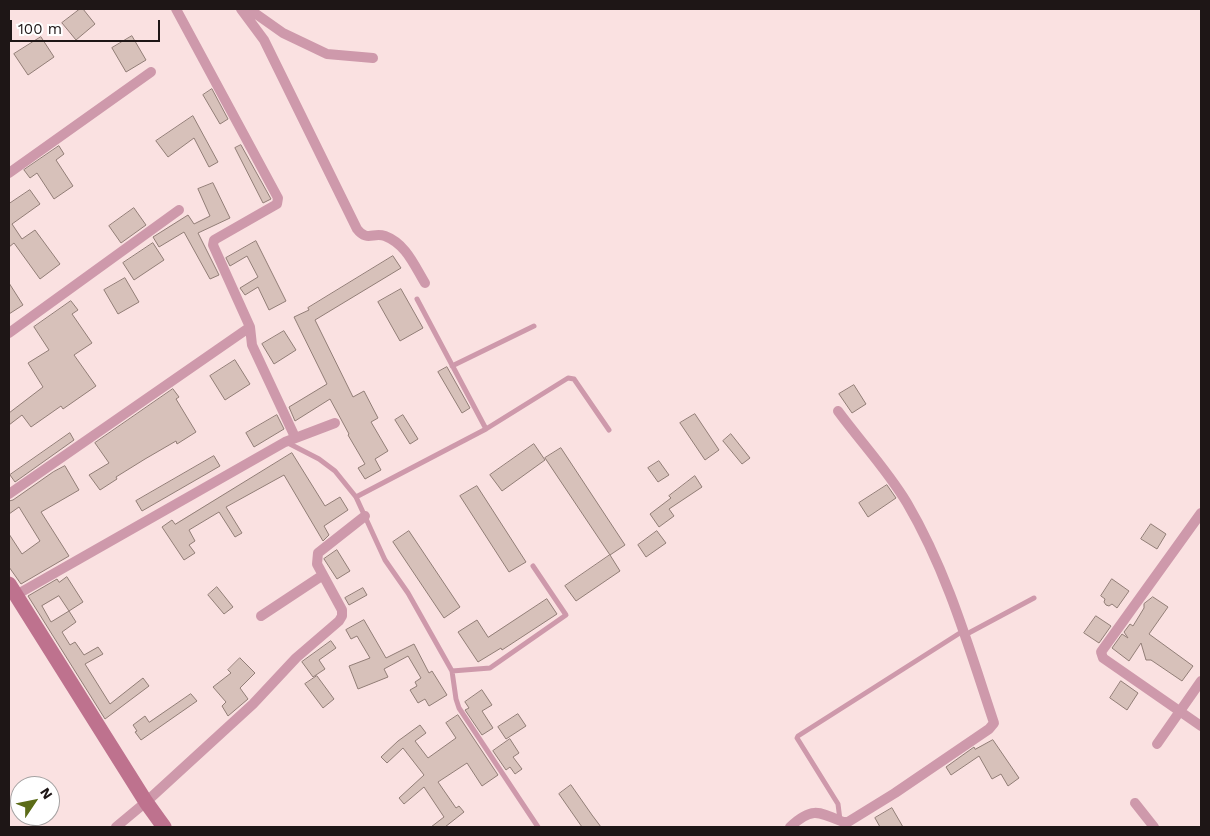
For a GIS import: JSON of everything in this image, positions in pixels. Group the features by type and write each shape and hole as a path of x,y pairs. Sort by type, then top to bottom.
{"main road":[{"path":"12,590 146,802 164,827"}],"street":[{"path":"176,9 278,198 277,204 213,242 250,327 252,345 290,439"},
{"path":"241,9 264,40 357,229 366,237 385,236 399,245 407,252 424,283"},
{"path":"249,9 283,33 328,54 373,58"},
{"path":"9,173 151,72"},
{"path":"9,334 179,210"},
{"path":"9,494 250,327"},
{"path":"790,827 800,817 813,812 848,822 992,727 994,723 964,634 926,538 906,501 838,411"},
{"path":"12,590 290,439 335,423"},
{"path":"1201,513 1101,652 1103,658 1201,726"},
{"path":"116,827 254,704 296,658 339,621 342,616 342,610 317,564 318,553 365,516"},
{"path":"261,616 323,575"},
{"path":"1157,744 1201,681"},
{"path":"1135,803 1154,827"}],"lane":[{"path":"417,299 486,429"},
{"path":"452,366 534,326"},
{"path":"356,497 486,429 568,378 574,379 609,430"},
{"path":"290,439 335,471 356,497 385,560 408,593 452,671 459,708 538,827"},
{"path":"452,671 490,668 566,615 533,566"},
{"path":"840,820 838,804 797,738 798,736 964,634 1034,598"}],"building":[{"path":"80,9 83,9 95,24 76,40 62,23"},
{"path":"132,36 146,60 126,72 112,48"},
{"path":"41,37 54,57 28,75 14,54"},
{"path":"212,89 228,119 220,124 203,95"},
{"path":"193,116 218,162 209,167 194,138 168,157 156,141"},
{"path":"241,145 271,199 263,203 235,148"},
{"path":"59,146 64,154 56,160 73,186 54,199 37,173 30,178 24,170"},
{"path":"213,183 230,218 198,233 219,275 210,279 184,232 159,247 153,237 188,215 194,224 210,216 198,189"},
{"path":"30,190 40,204 12,224 22,239 35,230 60,264 40,279 14,243 9,247 9,204"},
{"path":"134,208 146,225 121,243 109,226"},
{"path":"256,241 286,301 269,310 258,287 245,295 240,288 258,277 247,256 230,266 226,258"},
{"path":"153,243 164,260 134,280 123,263"},
{"path":"393,256 401,268 315,320 353,397 364,391 378,418 371,422 388,451 375,459 381,470 365,479 358,468 365,464 330,399 295,421 289,407 327,384 294,317 309,310 308,308"},
{"path":"125,278 139,302 118,314 104,290"},
{"path":"9,283 23,305 9,314"},
{"path":"401,289 423,328 400,341 378,302"},
{"path":"71,301 78,310 72,314 92,343 74,355 96,386 63,409 61,406 31,427 22,415 9,425 9,413 43,387 28,363 49,350 34,327"},
{"path":"284,331 296,350 274,364 262,344"},
{"path":"235,360 250,384 225,400 210,376"},
{"path":"447,367 470,408 462,413 438,372"},
{"path":"854,385 866,404 852,413 839,394"},
{"path":"173,389 179,397 176,399 196,432 177,444 176,441 145,459 116,477 117,479 100,490 89,475 109,463 95,443"},
{"path":"695,414 719,450 705,460 680,423"},
{"path":"277,415 284,429 254,447 246,433"},
{"path":"403,415 418,439 410,444 395,420"},
{"path":"70,433 74,440 15,482 10,475"},
{"path":"731,434 750,458 742,464 723,441"},
{"path":"534,444 545,460 502,491 490,475"},
{"path":"561,448 625,545 610,555 545,458"},
{"path":"292,453 325,506 340,497 348,510 324,526 329,535 323,541 284,475 226,507 242,533 235,537 219,512 189,530 195,541 189,545 195,553 184,560 162,527 172,520 175,524"},
{"path":"214,456 220,466 142,511 136,501"},
{"path":"659,461 669,475 658,482 648,468"},
{"path":"65,466 79,490 41,512 69,556 21,584 9,567 9,534 22,554 40,541 19,507 9,514 9,501"},
{"path":"695,476 702,487 669,509 674,516 659,527 650,514"},
{"path":"887,485 896,498 868,517 859,503"},
{"path":"477,486 526,562 509,572 460,496"},
{"path":"1151,524 1166,534 1157,549 1141,539"},
{"path":"409,531 460,607 444,618 393,542"},
{"path":"657,531 666,543 646,557 638,545"},
{"path":"337,550 350,571 337,579 324,559"},
{"path":"610,555 620,571 576,601 565,586"},
{"path":"67,577 83,602 69,611 76,622 62,632 70,645 75,642 84,655 98,647 103,654 85,664 110,704 143,678 149,686 105,719 28,596 57,579 59,582","holes":["59,596 69,611 51,622 42,606"]},
{"path":"1112,579 1129,591 1117,608 1112,604 1106,605 1105,599 1101,596"},
{"path":"217,587 233,607 224,614 208,595"},
{"path":"363,588 367,595 349,605 345,598"},
{"path":"1153,597 1168,607 1149,634 1193,666 1182,681 1151,660 1146,660 1141,643 1129,661 1112,648 1122,634 1128,638 1124,632 1130,624 1133,626 1144,608 1144,604"},
{"path":"547,599 557,614 502,650 501,648 478,662 458,632 477,620 488,637"},
{"path":"1096,616 1111,626 1099,643 1084,633"},
{"path":"364,620 386,658 414,644 429,673 432,671 447,695 429,706 425,699 418,703 410,690 417,686 415,682 421,678 408,656 384,669 388,677 358,689 349,666 370,658 357,636 351,639 346,630"},
{"path":"331,641 336,648 319,660 325,669 313,677 302,662"},
{"path":"240,658 255,673 240,688 248,699 228,716 222,706 226,702 213,687 231,673 228,670"},
{"path":"317,676 334,699 323,708 305,684"},
{"path":"1121,681 1138,693 1127,710 1110,698"},
{"path":"482,690 492,705 482,711 493,728 482,735 465,710 469,708 465,702"},
{"path":"191,694 197,701 141,740 135,732 137,731 133,725 145,716 149,722"},
{"path":"518,714 526,726 506,739 498,727"},
{"path":"458,715 498,775 482,786 467,763 438,782 456,808 459,806 464,812 445,827 431,827 444,817 424,787 404,804 399,798 424,775 403,748 387,763 381,757 398,741 420,725 426,733 415,741 428,758 456,738 446,723"},
{"path":"510,739 519,753 513,757 522,769 515,774 510,767 506,770 493,751"},
{"path":"993,740 1019,778 1008,786 1001,774 992,779 979,756 951,775 946,767 974,747 975,749"},
{"path":"571,785 601,827 582,827 559,794"},
{"path":"892,808 903,827 880,827 875,818"}]}
